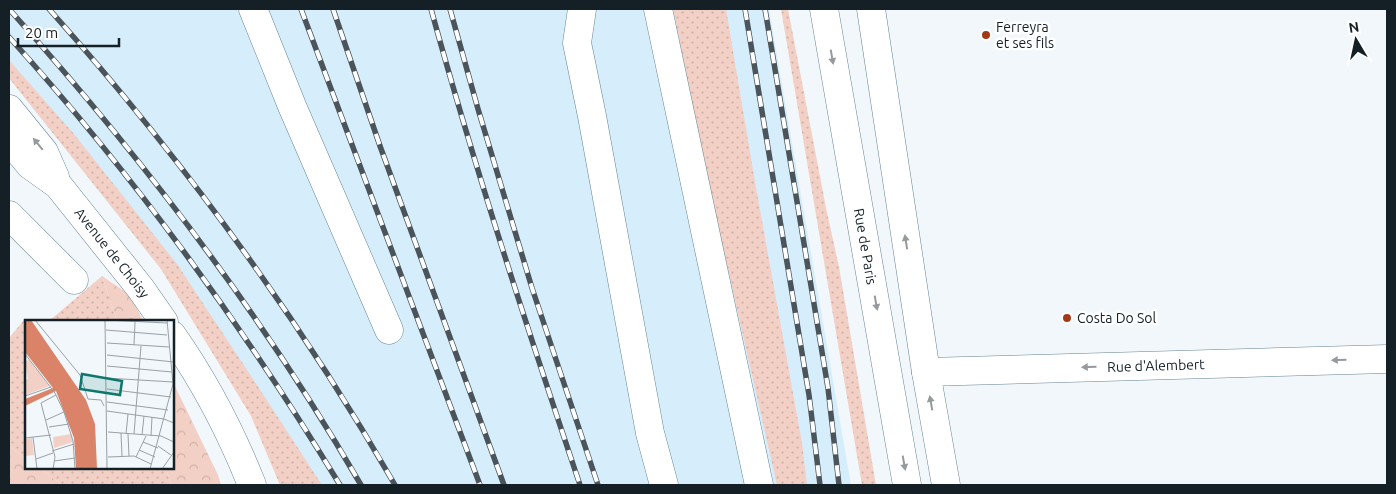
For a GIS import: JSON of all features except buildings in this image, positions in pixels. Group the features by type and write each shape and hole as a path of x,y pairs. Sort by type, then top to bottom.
{"main road":[{"path":"253,9 292,106 389,330"},
{"path":"582,9 578,43 650,433 664,485"},
{"path":"658,9 759,485"},
{"name":"Rue de Paris","path":"824,9 908,485"},
{"path":"871,9 926,372 946,485"},
{"name":"Avenue de Choisy","path":"9,109 44,152 58,185 141,289 163,320"},
{"name":"Avenue de Choisy","path":"9,140 30,165 58,185"},
{"path":"9,215 74,280"},
{"path":"174,338 193,366 227,427 252,485"},
{"name":"Rue d'Alembert","path":"926,372 1387,359"}],"shaded area":[{"path":"9,9 769,9 851,485 291,485 286,465 161,269 9,78"}],"green space":[{"path":"673,9 726,9 802,443 807,485 777,485 710,190"},
{"path":"781,9 788,9 839,267 876,485 862,485"},
{"path":"9,60 74,134 177,264 322,485 280,485 251,416 161,269 9,78"},
{"path":"102,276 117,320 50,320"},
{"path":"102,276 130,295 142,320 117,320"},
{"path":"25,320 25,458 9,446 9,338"},
{"path":"174,384 218,475 221,485 171,485 166,469 174,469"},
{"path":"9,446 25,458 25,469 40,469 63,485 9,485"},
{"path":"40,469 166,469 171,485 63,485"}],"railway":[{"path":"9,9 106,121 197,238 283,359 361,485"},
{"path":"49,9 145,121 234,238 318,360 395,485"},
{"path":"301,9 480,485"},
{"path":"333,9 380,146 504,485"},
{"path":"431,9 465,129 502,248 580,485"},
{"path":"450,9 532,288 598,485"},
{"path":"745,9 809,395 820,485"},
{"path":"765,9 828,388 839,485"},
{"path":"9,37 100,143 185,253 265,367 340,485"}],"place":[{"name":"Ferreyra et ses fils","path":"986,35"},
{"name":"Costa Do Sol","path":"1067,318"}]}
